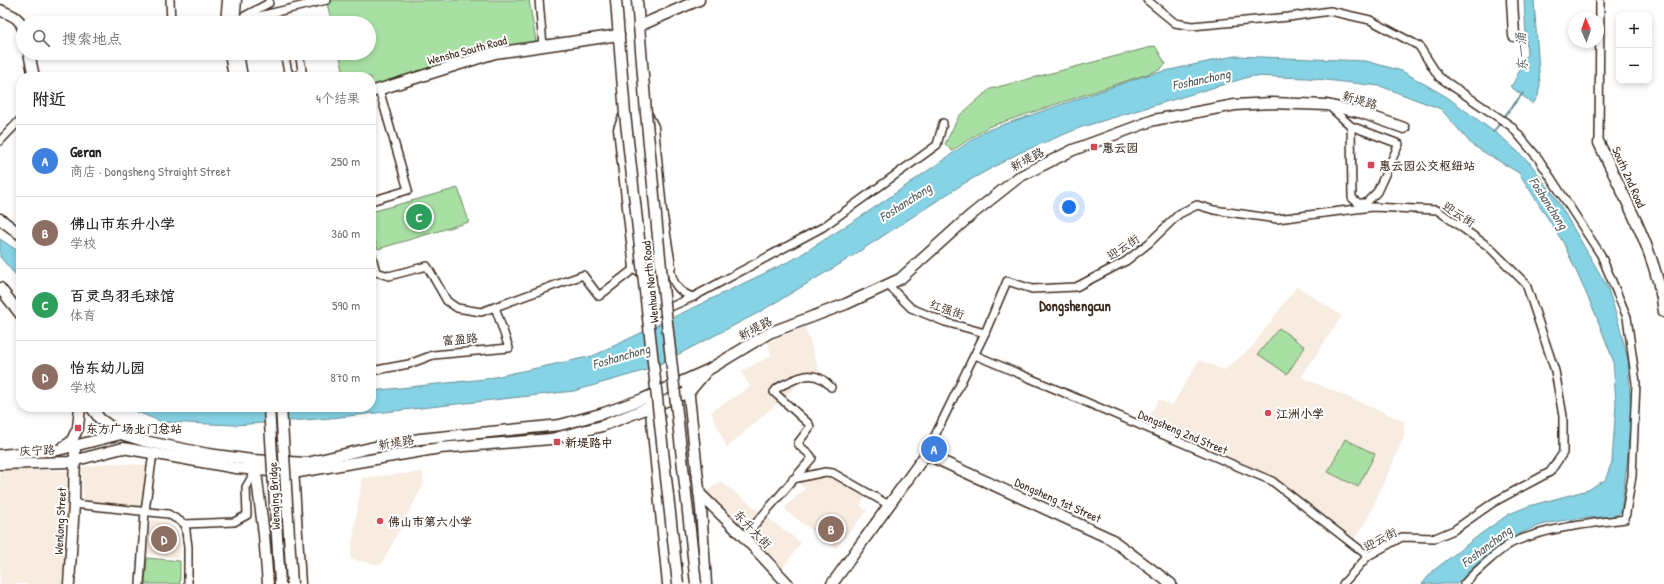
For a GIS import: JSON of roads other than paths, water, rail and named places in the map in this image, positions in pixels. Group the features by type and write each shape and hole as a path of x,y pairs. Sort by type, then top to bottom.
{"main road":[{"path":"228,0 229,16"},
{"path":"232,16 236,0"},
{"path":"616,0 625,114 678,584"},
{"name":"Wenhua North Road","path":"637,0 662,278 696,584"},
{"path":"639,26 699,0"},
{"path":"1512,0 1514,36"},
{"path":"0,10 16,18"},
{"name":"Wensha South Road","path":"376,90 495,53 619,35"},
{"path":"30,60 33,72"},
{"path":"231,60 233,72"},
{"path":"239,60 241,72"},
{"name":"新堤路","path":"76,460 123,448 236,468 294,462 307,463 370,448 420,439 560,426 604,413 650,396 708,370 769,333 846,304 900,279 971,215 1019,177 1073,150 1154,120 1235,105 1271,103 1327,105 1362,113 1404,128"},
{"path":"625,114 619,129 635,268 640,271 670,266 653,127 646,113"},
{"name":"South 2nd Road","path":"1599,143 1648,251 1663,293 1664,312"},
{"path":"0,219 16,230"},
{"path":"0,288 16,309"},
{"name":"新堤路","path":"95,412 100,419 121,434 172,448 293,473 440,448 551,438 602,426 689,392 708,370"},
{"path":"686,380 689,392 699,493 706,584"},
{"path":"650,396 668,584"},
{"path":"58,450 71,442 78,428 80,412"},
{"name":"Wenqing Bridge","path":"269,412 280,584"},
{"name":"Wenqing Bridge","path":"281,412 292,584"},
{"path":"121,434 123,448"},
{"name":"庆宁路","path":"0,455 58,450 121,434"},
{"name":"Wenlong Street","path":"69,584 76,460 75,446"},
{"path":"832,584 926,454"},
{"name":"Dongsheng 1st Street","path":"926,454 1112,538 1171,584"},
{"name":"庆宁路","path":"0,464 69,462 76,460"},
{"path":"294,462 293,473 300,584"},
{"path":"255,465 264,535 268,584"},
{"name":"东升大街","path":"699,493 744,537 788,584"}],"street":[{"path":"170,0 171,16"},
{"path":"242,16 269,3 269,0"},
{"path":"256,16 327,0"},
{"path":"539,0 543,46"},
{"path":"1147,0 1175,23 1192,26 1289,17 1330,11 1370,20 1419,46 1439,77 1511,126 1538,158 1601,255 1627,317 1636,383 1632,476 1626,519 1556,528 1512,543 1472,575 1464,584"},
{"path":"1599,143 1600,0"},
{"path":"285,60 288,72"},
{"path":"300,60 302,70 301,72"},
{"path":"376,93 408,190 376,200"},
{"path":"1327,105 1351,126 1399,144 1377,192 1366,203 1358,203 1352,198 1351,126"},
{"path":"659,312 693,297 822,227 937,146 943,123"},
{"path":"0,141 16,124"},
{"name":"迎云街","path":"985,333 1007,281 1032,289 1076,288 1126,261 1149,243 1179,214 1197,205 1214,210 1277,219 1372,208 1437,210 1489,248 1526,284 1554,371 1564,416 1564,453 1550,472 1494,502 1454,530 1435,538 1402,537 1368,556 1343,584"},
{"path":"376,272 389,276 427,266 447,301 457,308 481,312 583,275 599,296 635,268"},
{"path":"670,266 672,280 683,294 693,297"},
{"name":"红强街","path":"888,284 911,308 945,322 985,333"},
{"name":"富盈路","path":"376,370 409,364 433,355 509,348 495,307"},
{"path":"926,454 985,333"},
{"name":"Dongsheng 2nd Street","path":"974,356 1272,481 1368,556"},
{"path":"744,537 812,458 810,454 799,447 798,443 809,431 809,424 774,392 776,388 801,376 808,375 825,381 831,387"},
{"path":"140,584 145,511 153,453"},
{"path":"74,504 168,514 185,524 234,522 247,515 246,487 255,465"},
{"path":"793,480 825,472 833,473 889,505"},
{"path":"185,524 188,547 188,584"}],"water":[{"path":"1524,0 1534,0 1540,85 1538,96 1533,104 1510,86 1513,84 1527,54"},
{"name":"Foshanchong","path":"1234,56 1366,61 1402,71 1447,97 1505,140 1530,163 1554,195 1607,286 1619,324 1628,360 1631,411 1627,464 1621,512 1615,516 1566,520 1536,527 1523,532 1499,547 1488,555 1457,584 1422,584 1434,570 1509,514 1529,506 1588,490 1605,480 1612,462 1616,403 1613,360 1595,313 1563,242 1519,173 1472,145 1441,109 1380,86 1307,78 1252,76 1082,127 1019,153 963,184 840,264 756,314 650,369 574,391 331,418 235,425 162,422 137,412 376,412 376,390 485,379 593,356 794,259 868,212 985,131 1147,75"},
{"path":"0,239 16,250 16,275 0,257"}],"waterway":[{"name":"东一涌","path":"1503,118 1523,93"},
{"name":"东一涌","path":"1493,132 1501,122"}],"place":[{"name":"惠云园","path":"1094,147"},
{"name":"惠云园公交枢纽站","path":"1371,165"},
{"name":"百灵鸟羽毛球馆","path":"419,217"},
{"name":"江洲小学","path":"1268,413"},
{"name":"东方广场北门总站","path":"78,428"},
{"name":"新堤路中","path":"557,442"},
{"name":"Geran","path":"934,449"},
{"name":"佛山市第六小学","path":"380,521"},
{"name":"佛山市东升小学","path":"831,529"},
{"name":"怡东幼儿园","path":"164,539"}],"district":[{"name":"Dongshengcun","path":"1075,305"}]}
